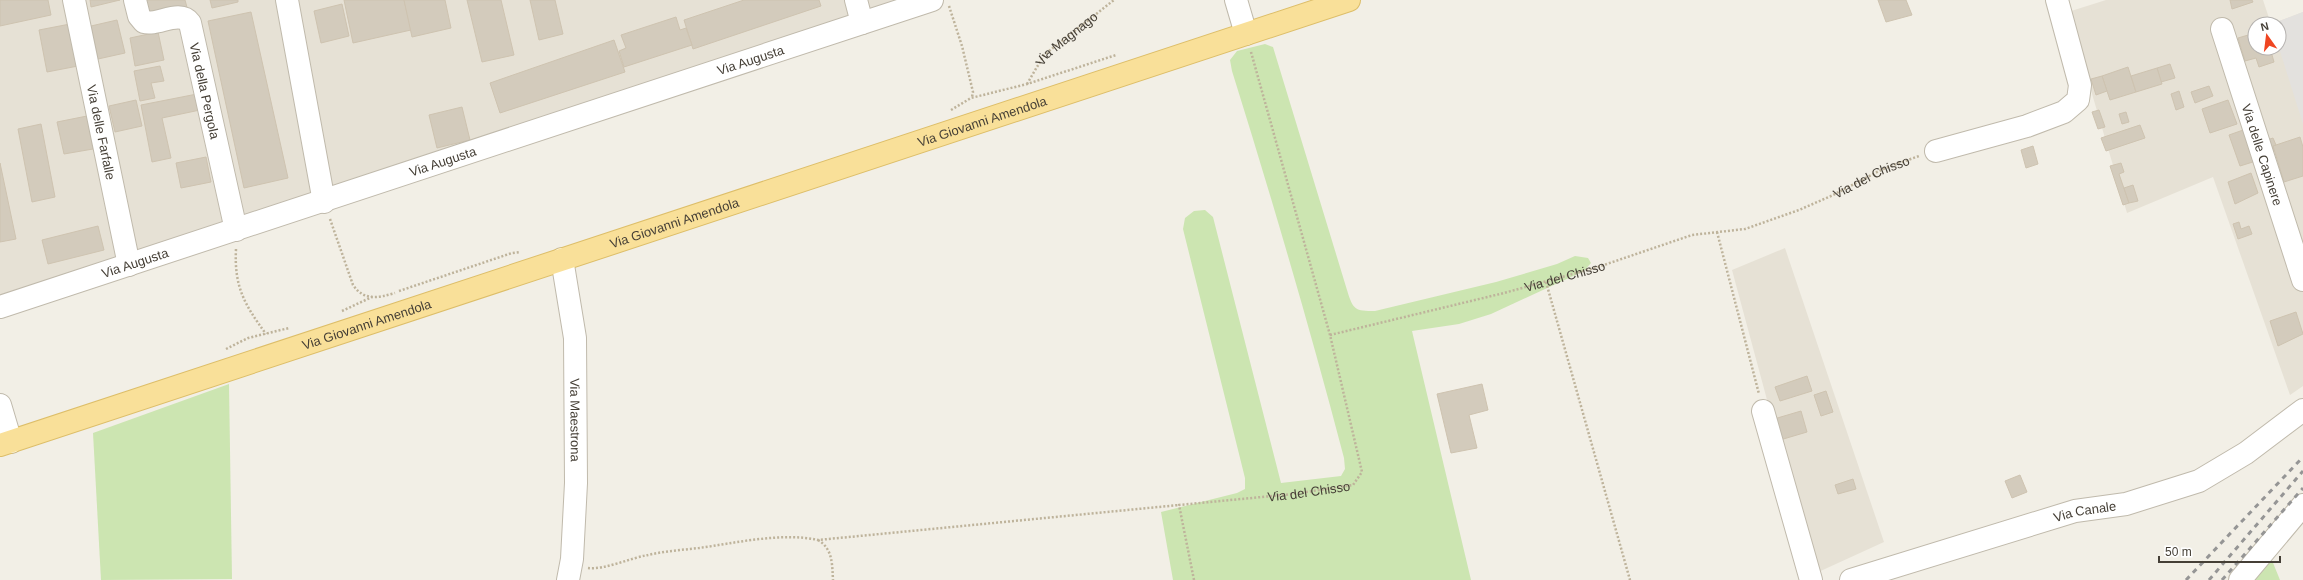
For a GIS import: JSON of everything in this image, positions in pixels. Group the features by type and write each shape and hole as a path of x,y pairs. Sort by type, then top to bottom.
{"main road":[{"name":"Via Giovanni Amendola","path":"5,443 1349,0"}],"street":[{"name":"Via delle Farfalle","path":"74,0 129,265"},
{"name":"Via della Pergola","path":"135,0 140,18 146,23 181,17 187,19 190,23 236,230"},
{"path":"287,0 324,202"},
{"path":"856,0 862,23 932,0"},
{"path":"1236,0 1246,34"},
{"path":"1936,151 1973,142 2053,117 2070,109 2078,100 2080,85 2057,0"},
{"name":"Via Augusta","path":"0,307 324,202 862,23"},
{"name":"Via delle Capinere","path":"2222,29 2303,280"},
{"name":"Via Maestrona","path":"554,262 575,338 576,483 572,559 568,580"},
{"path":"0,405 5,443"},
{"name":"Via Canale","path":"1851,580 2075,510 2126,504 2199,481 2246,453 2303,410"},
{"path":"1763,411 1811,580"},
{"path":"2240,580 2303,505"}],"path":[{"path":"947,0 962,46 973,92 972,98 958,112 952,130"},
{"name":"Via Magnago","path":"1027,84 1044,56 1114,0"},
{"path":"1246,34 1330,335"},
{"name":"Via del Chisso","path":"572,559 580,565 593,568 650,554 782,538 808,538 818,540 1293,494 1353,485 1362,472 1330,335 1546,282 1598,267 1692,235 1717,232 1728,233 1745,229 1799,210 1831,196 1883,169 1936,151"},
{"path":"324,202 353,286 359,293 366,297 379,297 393,294 512,253 529,252 554,262"},
{"path":"236,230 235,263 241,294 252,314 271,342 276,353"},
{"path":"1717,232 1763,411"},
{"path":"1546,282 1630,580"},
{"path":"1179,505 1194,580"},
{"path":"818,540 824,544 830,553 833,580"}],"shaded area":[{"path":"0,0 910,0 0,295"},
{"path":"2106,0 2263,0 2268,16 2247,16 2247,56 2287,56 2287,18 2303,12 2303,386 2290,395 2213,177 2127,213 2068,12"},
{"path":"2303,12 2303,124 2282,56 2287,56 2287,18"},
{"path":"1785,248 1884,542 1814,574 1732,270"}],"green space":[{"path":"1265,44 1273,47 1349,297 1356,308 1363,311 1375,311 1496,282 1557,264 1575,256 1588,258 1591,263 1584,271 1491,314 1459,324 1412,331 1471,580 1173,580 1161,512 1237,493 1245,489 1245,478 1183,229 1185,218 1194,211 1205,210 1213,217 1281,483 1341,476 1345,469 1344,458 1304,312 1232,71 1230,60 1237,51"},
{"path":"229,384 232,579 101,580 93,433"},
{"path":"2269,553 2280,580 2247,580"}],"building":[{"path":"0,0 48,0 51,15 0,26"},
{"path":"90,0 120,0 91,7"},
{"path":"140,0 185,0 188,11 145,20"},
{"path":"210,0 238,0 238,2 212,8"},
{"path":"344,0 404,0 411,30 353,43"},
{"path":"404,0 445,0 451,28 412,37"},
{"path":"467,0 501,0 514,55 482,62"},
{"path":"530,0 555,0 563,34 539,40"},
{"path":"744,0 819,0 821,6 693,49 684,20"},
{"path":"1878,0 1906,0 1912,15 1886,22"},
{"path":"2230,0 2252,0 2253,2 2232,9"},
{"path":"342,4 349,36 321,43 314,11"},
{"path":"251,12 288,178 244,188 208,21"},
{"path":"676,17 680,30 686,28 692,45 624,67 619,51 626,48 621,35"},
{"path":"117,20 125,53 98,59 91,26"},
{"path":"70,24 78,66 47,72 39,30"},
{"path":"158,32 164,60 135,66 130,38"},
{"path":"2247,35 2247,56 2272,56 2274,62 2259,67 2256,58 2245,61 2238,38"},
{"path":"614,40 625,72 500,113 490,83"},
{"path":"2170,64 2175,78 2161,82 2157,68"},
{"path":"160,66 164,81 151,83 155,98 140,101 134,71"},
{"path":"2128,67 2136,92 2110,100 2102,76"},
{"path":"2157,68 2162,84 2136,92 2131,76"},
{"path":"2102,76 2107,91 2096,95 2091,79"},
{"path":"2209,86 2213,96 2195,103 2191,92"},
{"path":"2179,91 2184,107 2176,110 2171,94"},
{"path":"197,94 200,110 162,118 171,158 152,162 141,105"},
{"path":"136,100 142,126 115,132 109,106"},
{"path":"2228,100 2237,124 2210,133 2202,109"},
{"path":"462,107 470,140 437,148 429,115"},
{"path":"2099,110 2105,127 2098,129 2092,112"},
{"path":"2126,112 2129,122 2122,124 2119,114"},
{"path":"87,116 93,149 64,154 57,122"},
{"path":"41,124 55,197 32,202 18,129"},
{"path":"2140,125 2145,138 2106,151 2101,138"},
{"path":"2246,129 2256,161 2240,166 2229,135"},
{"path":"2300,137 2303,147 2303,176 2284,182 2273,146"},
{"path":"2273,138 2276,145 2273,146 2274,151 2268,153 2264,141"},
{"path":"2033,146 2038,164 2026,168 2021,150"},
{"path":"206,157 211,182 181,188 176,163"},
{"path":"0,163 16,239 0,242"},
{"path":"2121,163 2124,172 2119,174 2129,203 2123,205 2110,166"},
{"path":"2251,173 2258,193 2235,204 2228,182"},
{"path":"2133,185 2138,201 2129,203 2124,188"},
{"path":"2239,222 2241,229 2249,226 2252,234 2238,239 2233,224"},
{"path":"98,226 104,250 48,264 42,240"},
{"path":"2296,312 2303,334 2278,346 2270,321"},
{"path":"1807,376 1812,391 1780,401 1775,387"},
{"path":"1482,384 1488,410 1469,415 1477,448 1451,453 1437,394"},
{"path":"1826,391 1833,412 1821,416 1814,395"},
{"path":"1801,411 1807,432 1780,440 1774,419"},
{"path":"2020,475 2027,492 2012,498 2005,481"},
{"path":"1853,479 1856,489 1838,494 1835,485"}],"railway":[{"path":"2186,580 2303,457"},
{"path":"2209,580 2303,471"},
{"path":"2222,580 2303,488"}]}
